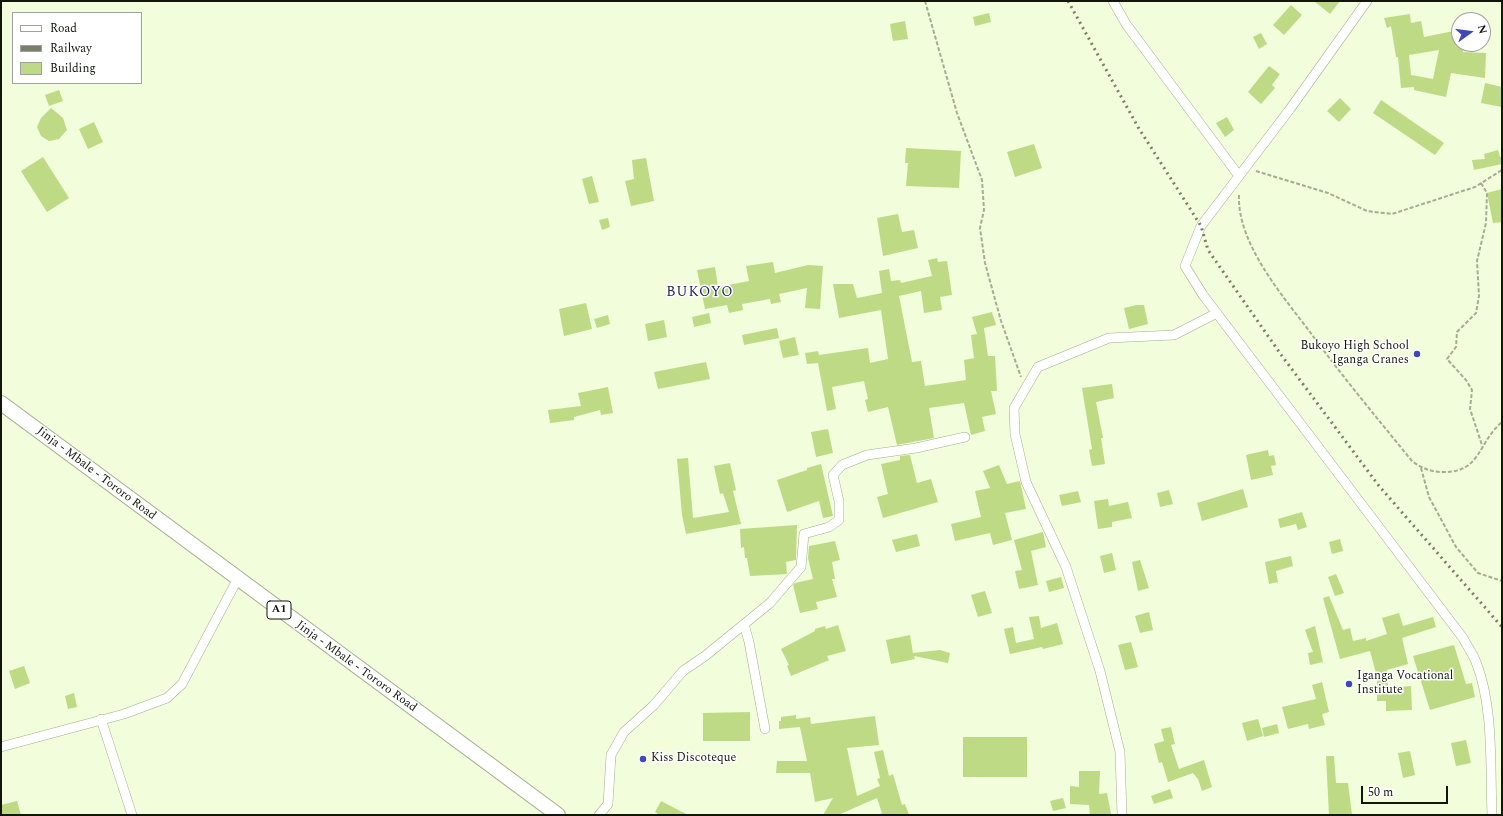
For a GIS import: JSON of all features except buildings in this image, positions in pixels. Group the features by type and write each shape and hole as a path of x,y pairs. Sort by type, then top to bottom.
{"main road":[{"name":"Jinja - Mbale - Tororo Road","path":"1,403 237,580 558,815"}],"street":[{"path":"1114,1 1130,31 1239,176"},
{"path":"1367,1 1201,226 1185,266 1217,313 1444,612 1463,638 1476,661 1483,683 1487,707 1492,815"},
{"path":"1122,815 1120,752 1100,671 1066,567 1026,482 1015,434 1014,408 1038,366 1109,338 1174,335 1217,313"},
{"path":"599,815 608,804 611,755 624,732 654,705 683,671 770,603 801,567 804,534 829,527 839,520 839,502 833,475 842,465 867,455 916,448 965,437"},
{"path":"1,747 124,714 167,698 182,684 237,580"},
{"path":"744,624 749,642 765,729"},
{"path":"102,720 132,815"}],"path":[{"path":"926,1 957,113 982,180 984,210 980,228 985,263 1001,321 1025,389"},
{"path":"1245,168 1328,193 1367,211 1392,214 1475,187 1502,170"},
{"path":"1239,176 1238,206 1249,240 1266,273 1339,372 1412,461 1421,468 1439,472 1456,472 1470,465 1483,448 1495,428 1502,422"},
{"path":"1481,183 1487,193 1486,224 1477,261 1479,296 1476,312 1457,332 1456,347 1447,359 1466,380 1472,390 1470,409 1483,448"},
{"path":"1421,468 1429,497 1456,547 1478,574 1502,581"}],"railway":[{"path":"1068,1 1138,127 1201,226 1208,250 1282,356 1379,486 1502,627"}],"place":[{"name":"Bukoyo High School Iganga Cranes","path":"1417,354"},
{"name":"Iganga Vocational Institute","path":"1349,684"},
{"name":"Kiss Discoteque","path":"643,759"}],"district":[{"name":"BUKOYO","path":"700,293"}]}
